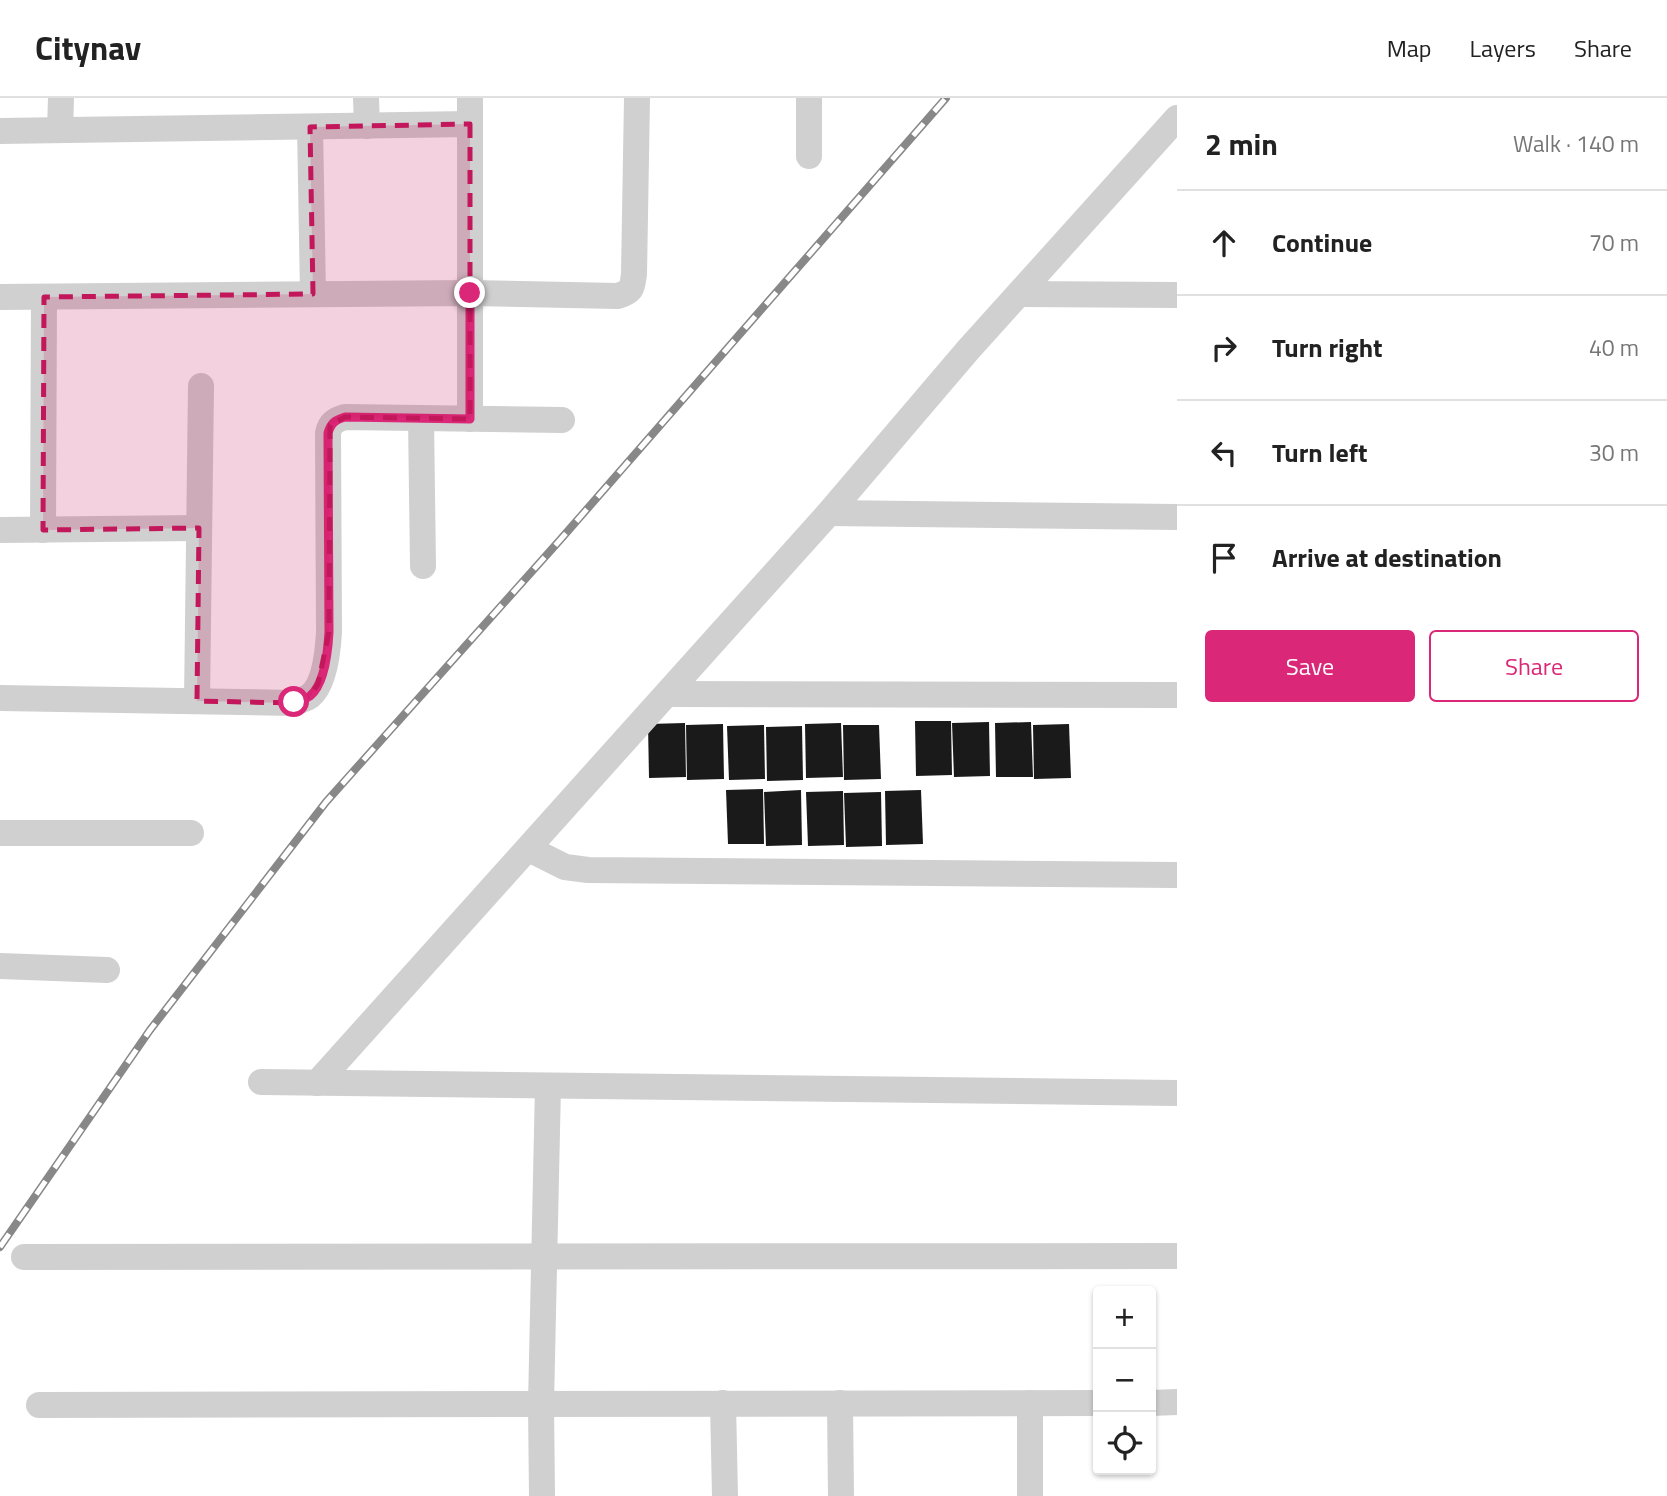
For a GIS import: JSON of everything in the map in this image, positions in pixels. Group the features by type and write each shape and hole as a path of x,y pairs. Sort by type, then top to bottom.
{"street":[{"path":"61,98 61,130"},
{"path":"366,98 367,126"},
{"path":"470,98 470,419"},
{"path":"0,298 470,293 618,296 627,293 632,287 637,98"},
{"path":"808,98 808,156"},
{"path":"317,1083 829,513 968,350 1177,118"},
{"path":"0,131 470,124"},
{"path":"310,127 313,294"},
{"path":"1019,293 1177,295"},
{"path":"43,530 44,297"},
{"path":"197,701 201,386"},
{"path":"0,698 294,702 310,696 318,684 327,659 329,632 330,425 345,417 562,421"},
{"path":"421,418 423,566"},
{"path":"829,513 1177,517"},
{"path":"0,530 199,528"},
{"path":"667,694 1177,695"},
{"path":"0,833 191,832"},
{"path":"529,849 565,867 588,870 1177,875"},
{"path":"0,965 107,971"},
{"path":"261,1082 1177,1093"},
{"path":"542,1496 541,1404 548,1086"},
{"path":"24,1256 1177,1256"},
{"path":"1156,1403 1177,1402"},
{"path":"723,1403 725,1496"},
{"path":"840,1403 841,1496"},
{"path":"1030,1403 1030,1496"},
{"path":"39,1405 1093,1403"}],"highlighted area":[{"path":"470,124 470,419 345,417 330,425 329,632 318,684 310,696 294,703 197,701 199,528 43,530 44,297 313,294 310,127"}],"building":[{"path":"915,721 951,721 952,775 916,776"},
{"path":"989,722 990,776 954,777 952,723"},
{"path":"1031,722 1033,777 996,777 995,723"},
{"path":"685,723 686,777 649,778 648,724"},
{"path":"841,723 843,777 806,778 805,724"},
{"path":"723,724 724,779 687,780 686,725"},
{"path":"1069,724 1071,778 1034,779 1033,725"},
{"path":"764,725 765,779 729,780 727,726"},
{"path":"843,725 879,725 881,779 844,780"},
{"path":"802,726 803,780 767,781 766,727"},
{"path":"763,789 764,844 728,844 726,790"},
{"path":"801,790 802,845 766,846 764,792"},
{"path":"921,790 923,844 886,845 885,791"},
{"path":"843,791 844,845 808,846 806,792"},
{"path":"881,792 882,846 846,847 844,793"}],"railway":[{"path":"0,1247 150,1030 326,802 560,540 946,98"}],"route":[{"path":"294,702 310,696 318,684 327,659 330,425 345,417 470,419 470,293"}]}
